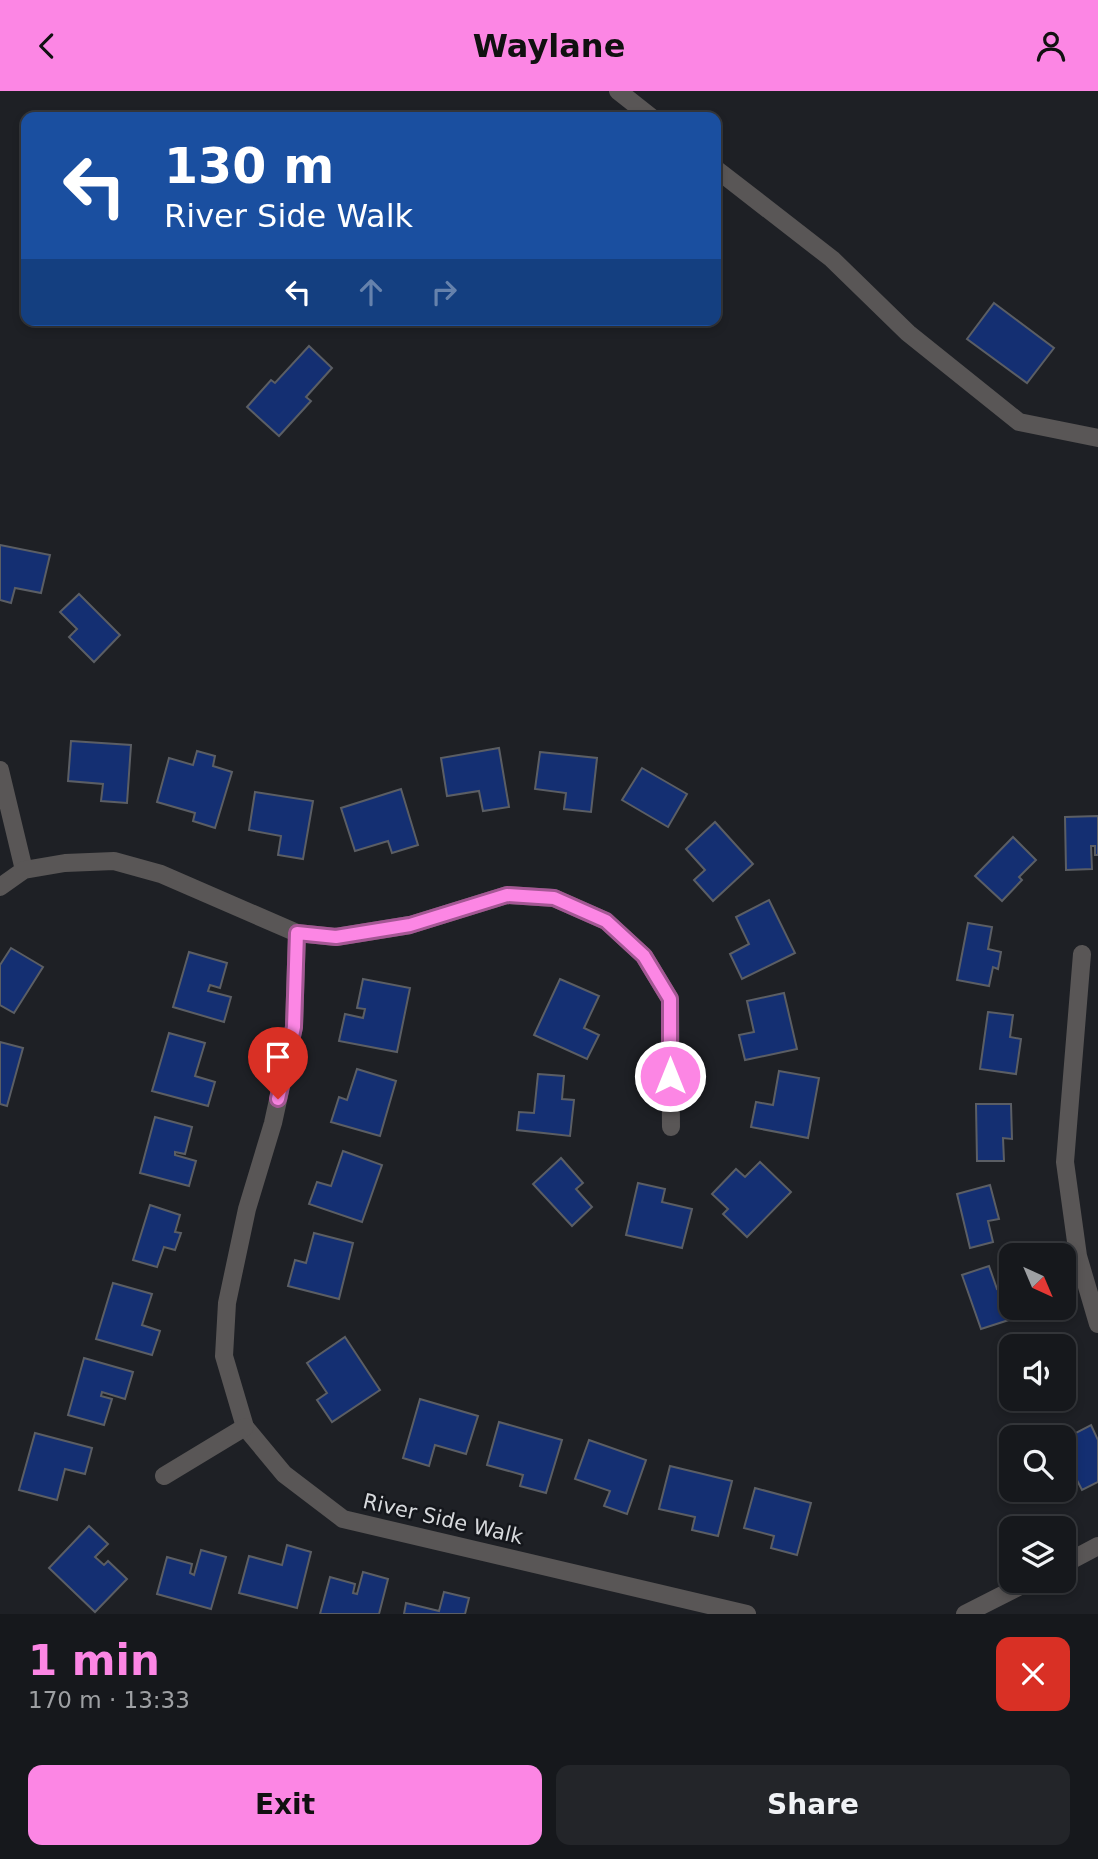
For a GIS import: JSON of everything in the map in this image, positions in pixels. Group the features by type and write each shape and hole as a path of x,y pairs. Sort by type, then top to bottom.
{"street":[{"path":"618,91 645,112"},
{"path":"721,173 832,259 908,333 1019,422 1098,438"},
{"path":"0,770 24,870"},
{"path":"0,887 24,870 65,863 114,861 161,874 297,933 336,937 410,925 507,895 554,898 606,921 644,956 670,999 671,1126"},
{"name":"River Side Walk","path":"297,933 294,1027 273,1123 247,1209 227,1303 224,1356 245,1427 284,1474 343,1519 689,1608 747,1614"},
{"path":"1082,954 1065,1162 1078,1256 1098,1324"},
{"path":"164,1476 245,1427"},
{"path":"1076,1558 1098,1546"},
{"path":"965,1614 1006,1593"}],"building":[{"path":"994,303 1054,348 1027,383 967,339"},
{"path":"309,346 332,368 306,397 311,401 279,436 247,407 271,380 275,383"},
{"path":"0,545 50,555 41,593 15,588 11,603 0,600"},
{"path":"79,594 120,635 94,662 69,637 77,629 60,612"},
{"path":"71,741 131,745 127,803 101,801 103,784 68,781"},
{"path":"499,748 509,807 483,811 479,791 447,796 441,758"},
{"path":"197,751 215,756 213,766 232,772 215,828 193,821 195,813 157,802 169,758 193,765"},
{"path":"540,752 597,758 591,812 564,809 566,793 535,789"},
{"path":"642,768 687,794 668,827 622,800"},
{"path":"401,789 418,845 392,853 388,841 355,851 341,808"},
{"path":"255,792 313,801 303,859 278,855 281,836 249,830"},
{"path":"1098,816 1098,855 1095,855 1095,846 1091,846 1092,869 1066,870 1065,817"},
{"path":"715,822 753,864 713,901 694,880 705,870 686,849"},
{"path":"1013,837 1036,860 1019,877 1022,880 1002,901 975,876"},
{"path":"769,900 795,953 742,979 730,954 749,944 736,917"},
{"path":"968,923 992,927 988,949 1001,952 998,969 993,967 989,986 957,980"},
{"path":"11,948 43,967 14,1013 0,1005 0,965"},
{"path":"189,952 227,963 220,988 210,985 208,991 231,997 224,1022 173,1007"},
{"path":"363,979 410,988 397,1052 339,1041 345,1014 363,1018 365,1009 357,1008"},
{"path":"560,979 599,996 584,1028 599,1035 587,1059 534,1035"},
{"path":"784,993 797,1049 745,1060 739,1035 754,1032 747,1001"},
{"path":"988,1012 1013,1015 1010,1037 1021,1039 1016,1074 980,1069"},
{"path":"169,1033 205,1043 195,1076 215,1082 208,1106 152,1091"},
{"path":"0,1042 23,1048 7,1106 0,1104"},
{"path":"357,1069 396,1081 380,1136 331,1122 339,1097 347,1100"},
{"path":"779,1071 819,1078 808,1138 751,1127 756,1102 773,1105"},
{"path":"538,1074 564,1076 562,1099 574,1100 570,1136 517,1130 519,1112 534,1113"},
{"path":"976,1104 1011,1104 1012,1139 1003,1138 1004,1161 977,1161"},
{"path":"155,1117 192,1127 185,1154 175,1152 175,1155 196,1161 189,1186 140,1173"},
{"path":"343,1151 382,1165 362,1222 309,1204 317,1182 331,1186"},
{"path":"561,1158 583,1183 576,1189 592,1207 572,1226 533,1184"},
{"path":"760,1162 791,1192 747,1237 723,1214 728,1209 712,1194 736,1169 745,1177"},
{"path":"638,1183 665,1189 662,1202 692,1209 682,1248 626,1235"},
{"path":"990,1185 999,1219 988,1221 993,1242 970,1248 957,1194"},
{"path":"150,1205 180,1215 175,1232 181,1233 175,1250 164,1247 157,1267 133,1260"},
{"path":"314,1233 353,1243 339,1299 288,1286 295,1260 306,1263"},
{"path":"989,1266 999,1288 999,1320 1009,1320 981,1329 962,1275"},
{"path":"113,1283 152,1294 142,1325 160,1331 152,1355 96,1339"},
{"path":"345,1337 380,1390 332,1422 317,1400 327,1393 307,1363"},
{"path":"84,1358 133,1372 125,1399 102,1392 101,1396 112,1399 104,1425 68,1415"},
{"path":"420,1399 478,1416 466,1454 435,1445 429,1466 403,1458"},
{"path":"499,1422 562,1440 546,1493 520,1486 523,1475 487,1465"},
{"path":"1091,1425 1098,1440 1098,1482 1082,1490 1076,1478 1076,1433"},
{"path":"35,1433 92,1448 85,1474 65,1469 57,1500 19,1490"},
{"path":"589,1440 646,1460 627,1514 604,1506 610,1491 575,1479"},
{"path":"670,1466 732,1481 718,1536 692,1530 695,1517 659,1509"},
{"path":"755,1488 811,1503 797,1555 771,1548 774,1536 744,1528"},
{"path":"89,1526 108,1544 95,1557 104,1565 108,1561 127,1579 95,1612 49,1568"},
{"path":"287,1545 311,1552 297,1608 239,1593 249,1556 282,1565"},
{"path":"201,1550 226,1557 211,1609 157,1594 167,1557 192,1564 190,1573 194,1575"},
{"path":"363,1572 388,1579 379,1614 320,1614 330,1577 355,1584 353,1593 357,1594"},
{"path":"444,1592 469,1598 465,1614 404,1614 406,1603 439,1611"}],"route":[{"path":"278,1099 294,1027 297,933 336,937 410,925 507,895 554,898 606,921 644,956 670,999 670,1076"}]}
